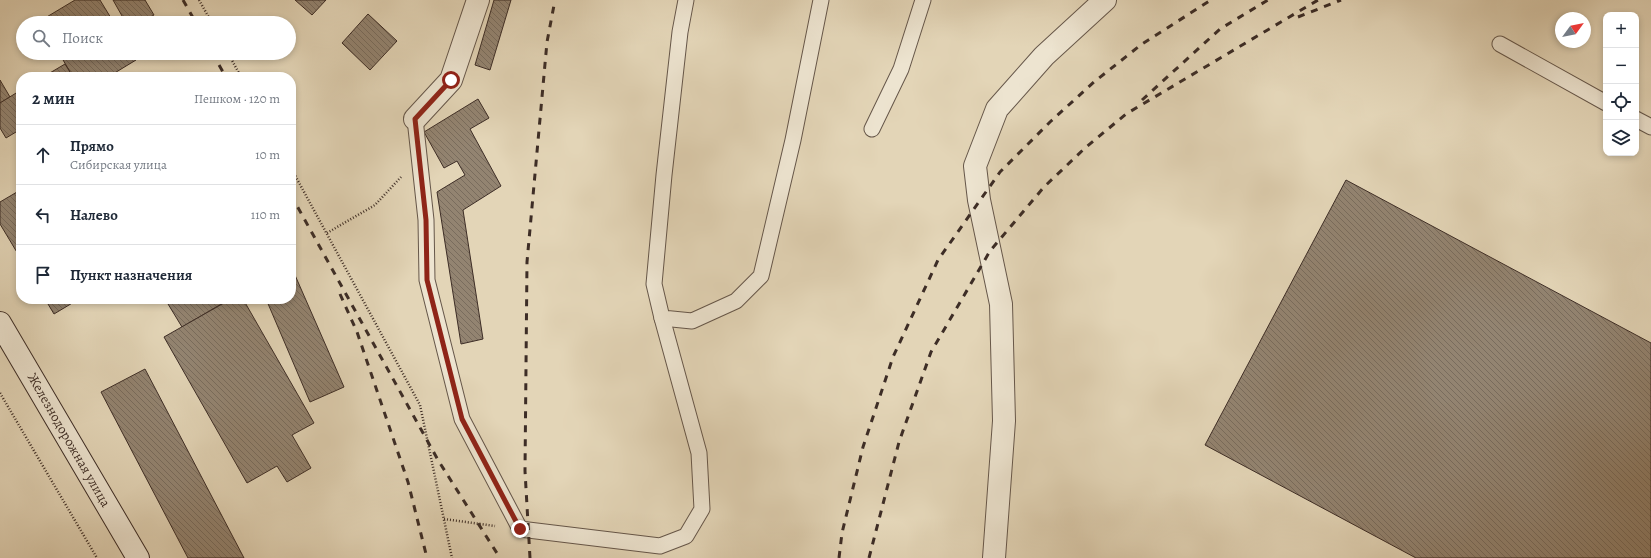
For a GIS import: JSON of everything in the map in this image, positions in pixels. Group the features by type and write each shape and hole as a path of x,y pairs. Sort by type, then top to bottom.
{"street":[{"path":"415,119 451,80 478,0"},
{"path":"994,558 1004,421 1001,304 979,200 975,166 998,108 1044,56 1105,0"},
{"name":"Железнодорожная улица","path":"0,323 138,558"}],"lane":[{"path":"415,119 426,220 427,280 462,419 520,529 660,546 686,536 702,510 700,453 662,318 654,284 664,175 680,32 686,0"},
{"path":"662,318 692,321 736,301 761,276 793,140 821,0"},
{"path":"872,129 901,69 923,0"},
{"path":"1500,44 1603,100"},
{"path":"1638,120 1651,127"}],"path":[{"path":"199,0 208,16"},
{"path":"232,60 238,72"},
{"path":"327,233 375,205 419,157"},
{"path":"296,177 420,405 452,558"},
{"path":"0,392 97,558"},
{"path":"444,519 520,529"}],"building":[{"path":"75,0 100,0 110,16 48,16"},
{"path":"113,0 145,0 154,15 152,16 122,16"},
{"path":"295,0 326,0 312,15"},
{"path":"494,0 511,0 490,70 475,65"},
{"path":"368,14 397,41 370,70 342,43"},
{"path":"63,60 136,60 116,72 70,72"},
{"path":"65,64 70,72 51,72"},
{"path":"0,80 10,97 0,103"},
{"path":"16,93 16,132 6,138 0,128 0,103"},
{"path":"478,99 489,118 470,129 501,186 463,210 483,339 461,344 437,192 465,175 457,161 444,168 424,132"},
{"path":"1346,180 1651,343 1651,558 1416,558 1205,445"},
{"path":"16,193 16,251 0,224 0,202"},
{"path":"296,277 344,387 310,402 268,304 296,304"},
{"path":"48,304 71,304 54,314"},
{"path":"168,304 221,304 182,327"},
{"path":"222,304 246,304 314,423 292,435 311,468 287,482 277,466 247,483 164,337"},
{"path":"145,369 244,558 188,558 101,392"}],"railway":[{"path":"183,0 192,16"},
{"path":"530,558 525,471 527,262 547,42 555,0"},
{"path":"839,558 842,533 863,447 893,357 938,260 1000,172 1050,122 1094,82 1142,44 1211,0"},
{"path":"1142,100 1220,29 1268,0"},
{"path":"869,558 899,442 931,352 990,251 1044,187 1085,148 1126,114 1318,0"},
{"path":"1298,17 1341,0"},
{"path":"216,60 223,72"},
{"path":"296,204 438,460 500,558"},
{"path":"340,294 357,332 408,482 427,558"}],"route":[{"path":"451,80 415,119 426,220 427,280 462,419 520,529"}]}
